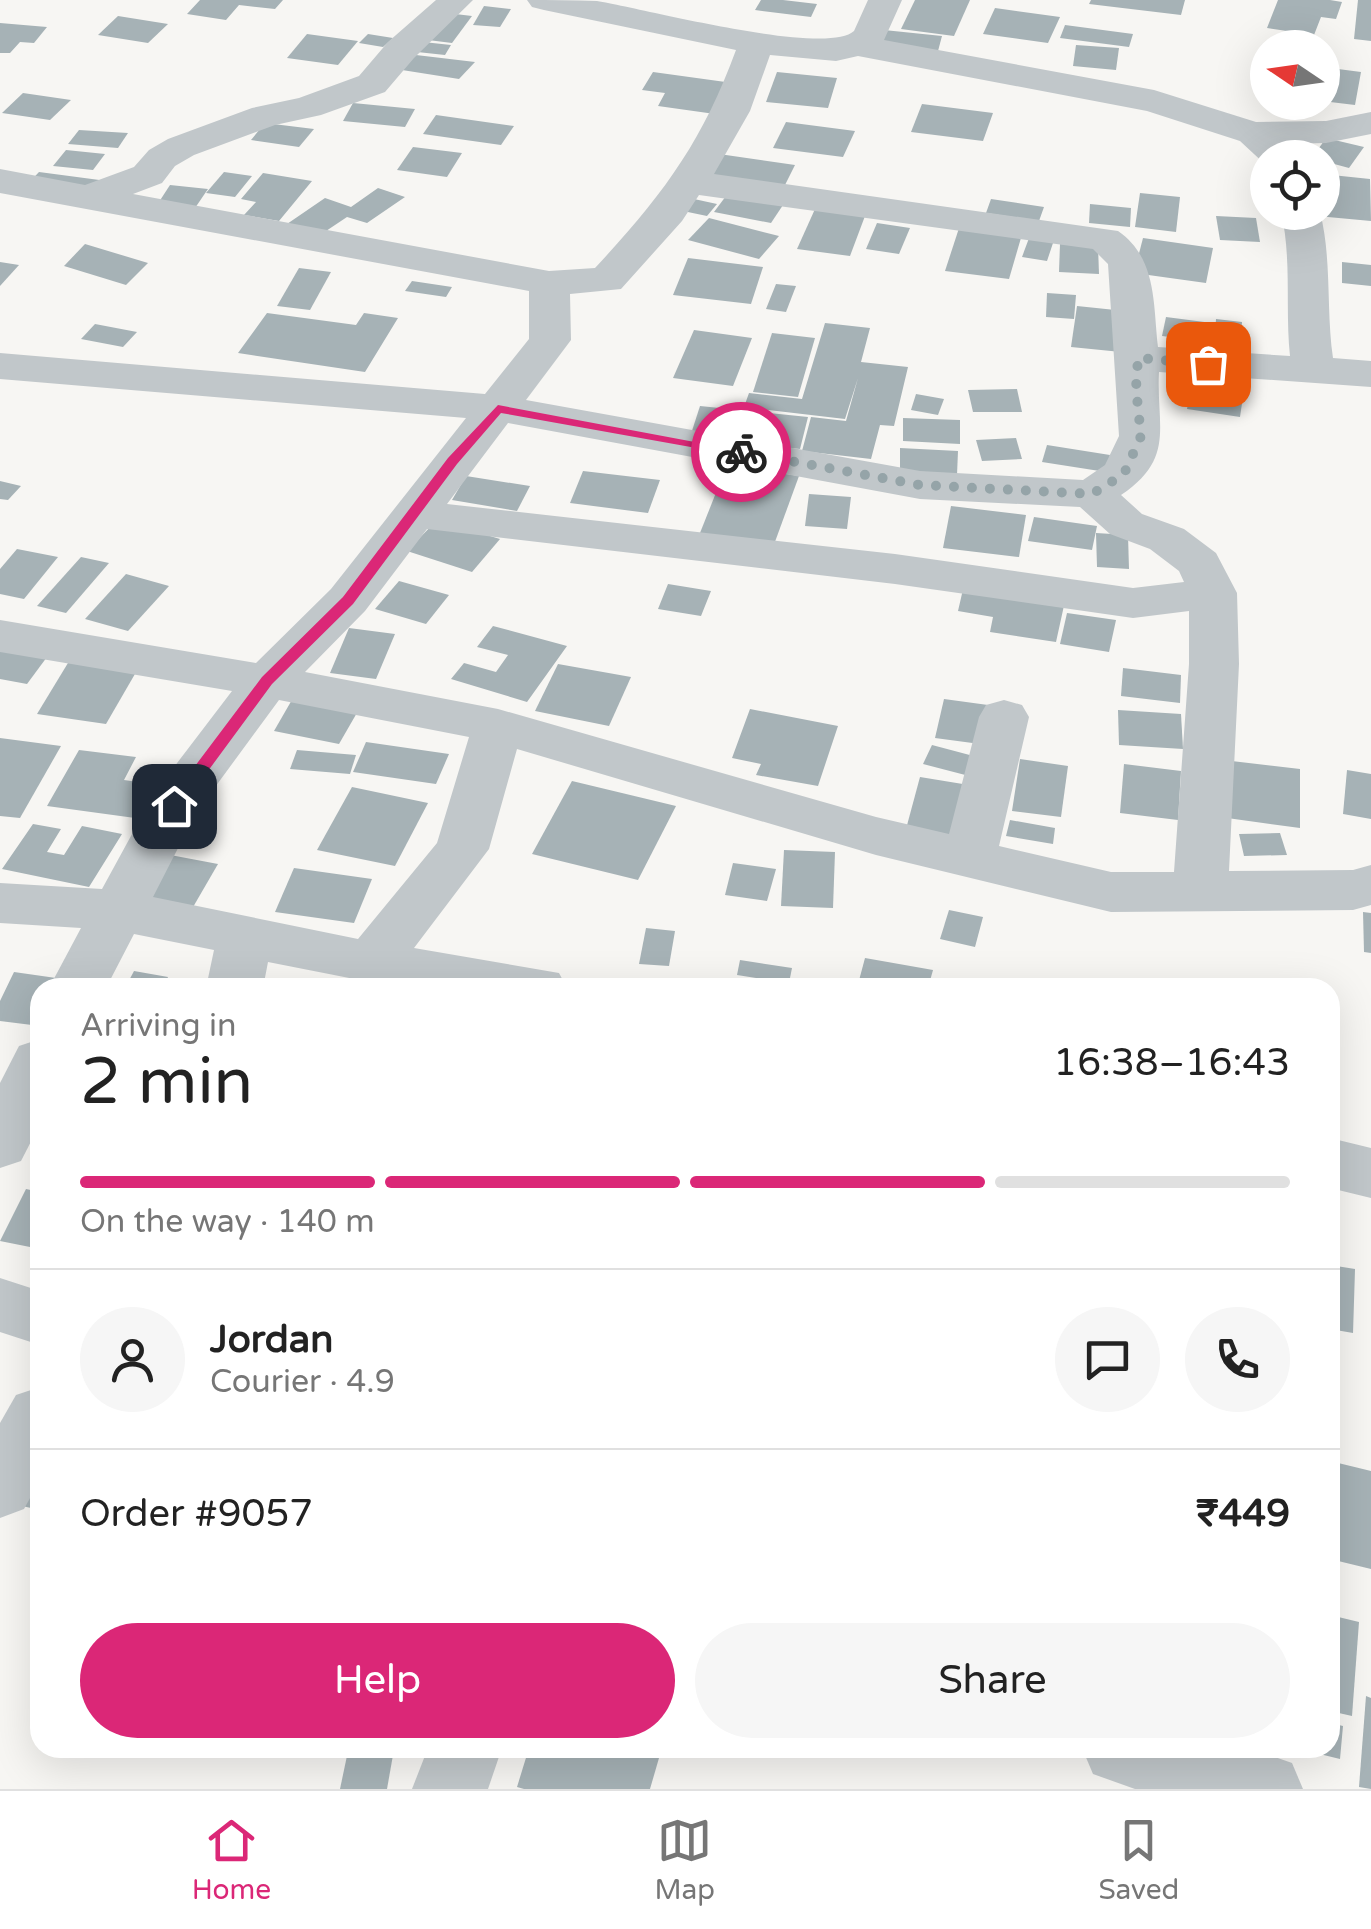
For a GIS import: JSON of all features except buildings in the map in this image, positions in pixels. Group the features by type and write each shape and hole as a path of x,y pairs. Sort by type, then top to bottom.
{"street":[{"path":"87,198 148,176 162,158 181,147 265,116 345,96 372,84 401,50 456,0"},
{"path":"544,0 808,50 860,46 1154,100 1253,140"},
{"path":"860,46 886,0"},
{"path":"0,182 549,283 607,280 668,213 688,182 732,110 757,41"},
{"path":"1288,140 1371,124"},
{"path":"0,366 498,408 920,485 1092,494 1124,474 1141,436 1136,388 1138,358 1128,264 1121,252 1104,239 688,182"},
{"path":"1305,230 1306,314 1313,372"},
{"path":"82,978 174,806 267,681 348,600 452,461 550,340 549,283"},
{"path":"1138,358 1371,374"},
{"path":"1092,494 1126,524 1167,539 1199,563 1212,593 1214,664 1200,893"},
{"path":"414,514 895,569 1133,602 1212,593"},
{"path":"0,636 267,681 498,726 674,780 969,860 1112,892 1352,890 1371,885"},
{"path":"969,860 1004,716"},
{"path":"371,962 462,849 498,726"},
{"path":"0,903 115,910 240,962 371,962 475,978"},
{"path":"0,1144 30,1082"},
{"path":"1340,1165 1371,1174"},
{"path":"0,1305 30,1315"},
{"path":"0,1487 30,1434"},
{"path":"450,1789 462,1758"},
{"path":"1155,1758 1265,1789"}],"way so far":[{"path":"741,452 920,485 1029,494 1092,494 1124,474 1141,436 1136,388 1138,358 1208,364"}],"route":[{"path":"174,806 267,681 348,600 452,461 498,408 741,452"}]}
